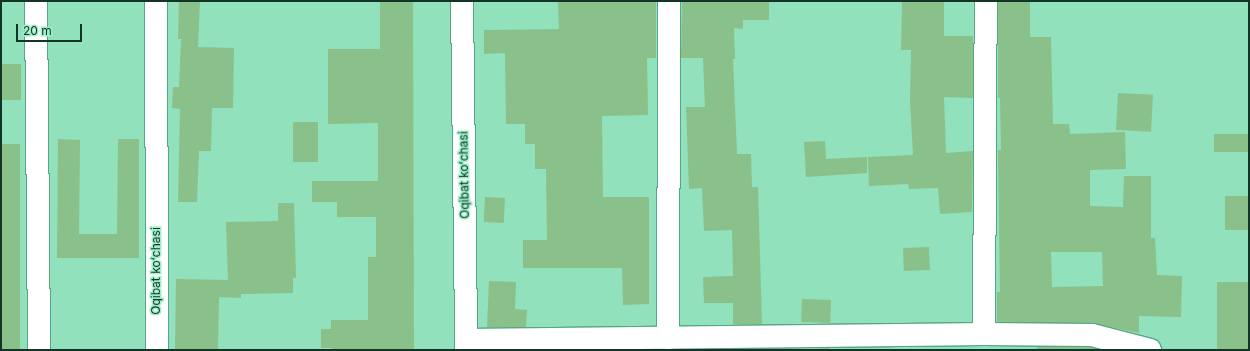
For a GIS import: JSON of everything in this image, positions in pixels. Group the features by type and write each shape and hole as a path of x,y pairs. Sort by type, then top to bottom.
{"street":[{"path":"36,1 39,350"},
{"name":"Oqibat koʻchasi","path":"156,1 157,350"},
{"name":"Oqibat koʻchasi","path":"462,1 466,345"},
{"path":"668,338 669,1"},
{"path":"984,334 986,1"},
{"path":"466,345 668,338 984,334 1092,335 1150,350"}],"building":[{"path":"179,1 200,1 198,47 234,48 233,108 212,108 211,151 199,151 197,202 178,202 180,109 172,108 173,87 179,87 181,39 178,39"},
{"path":"380,1 413,1 414,350 332,350 332,348 321,348 321,329 331,329 331,320 368,320 368,257 376,257 376,217 337,217 337,202 312,202 312,181 378,181 378,123 328,124 328,49 380,49"},
{"path":"558,1 656,1 656,58 647,58 648,115 602,116 603,197 649,197 649,304 623,305 622,268 523,268 523,240 547,240 546,169 535,169 535,144 525,144 525,124 506,124 505,53 484,54 484,30 559,29"},
{"path":"682,1 769,2 769,20 743,20 743,29 734,28 735,59 733,59 737,154 751,154 752,187 758,187 762,324 733,324 733,303 704,303 703,277 733,276 732,230 704,231 702,188 689,189 686,107 705,107 703,58 681,58"},
{"path":"902,1 944,1 944,36 973,36 973,98 944,97 946,153 973,151 972,212 940,214 938,188 909,189 908,184 869,186 868,157 913,155 910,101 911,50 901,50"},
{"path":"998,1 1030,1 1030,37 1051,37 1053,124 1069,124 1070,134 1125,132 1126,169 1090,170 1090,206 1123,207 1124,176 1151,176 1151,238 1155,238 1157,275 1182,276 1181,317 1139,316 1139,333 1092,323 997,322 997,292 1000,292 998,150 1001,150 1000,98 998,98","holes":["1051,252 1102,252 1103,286 1052,287"]},
{"path":"1,64 21,64 21,100 1,100"},
{"path":"1118,93 1153,95 1151,132 1116,130"},
{"path":"293,122 318,122 318,162 293,162"},
{"path":"1214,134 1249,134 1249,152 1214,152"},
{"path":"58,139 80,140 79,234 117,234 118,139 139,139 139,258 57,258"},
{"path":"825,141 826,159 867,157 867,173 806,177 804,142"},
{"path":"1,144 20,144 20,350 1,350"},
{"path":"1225,196 1249,196 1249,230 1225,230"},
{"path":"485,197 505,198 504,223 484,222"},
{"path":"278,203 294,203 296,278 293,278 293,293 241,294 241,298 219,297 218,350 175,350 176,279 228,280 226,222 278,221"},
{"path":"929,247 930,270 904,271 903,248"},
{"path":"489,281 516,282 515,309 527,310 526,327 487,327"},
{"path":"1217,282 1249,282 1249,350 1217,350"},
{"path":"802,299 831,300 830,323 801,322"},
{"path":"1037,347 1090,347 1100,350 1037,350"},
{"path":"829,348 829,350 804,350 804,349"}]}
